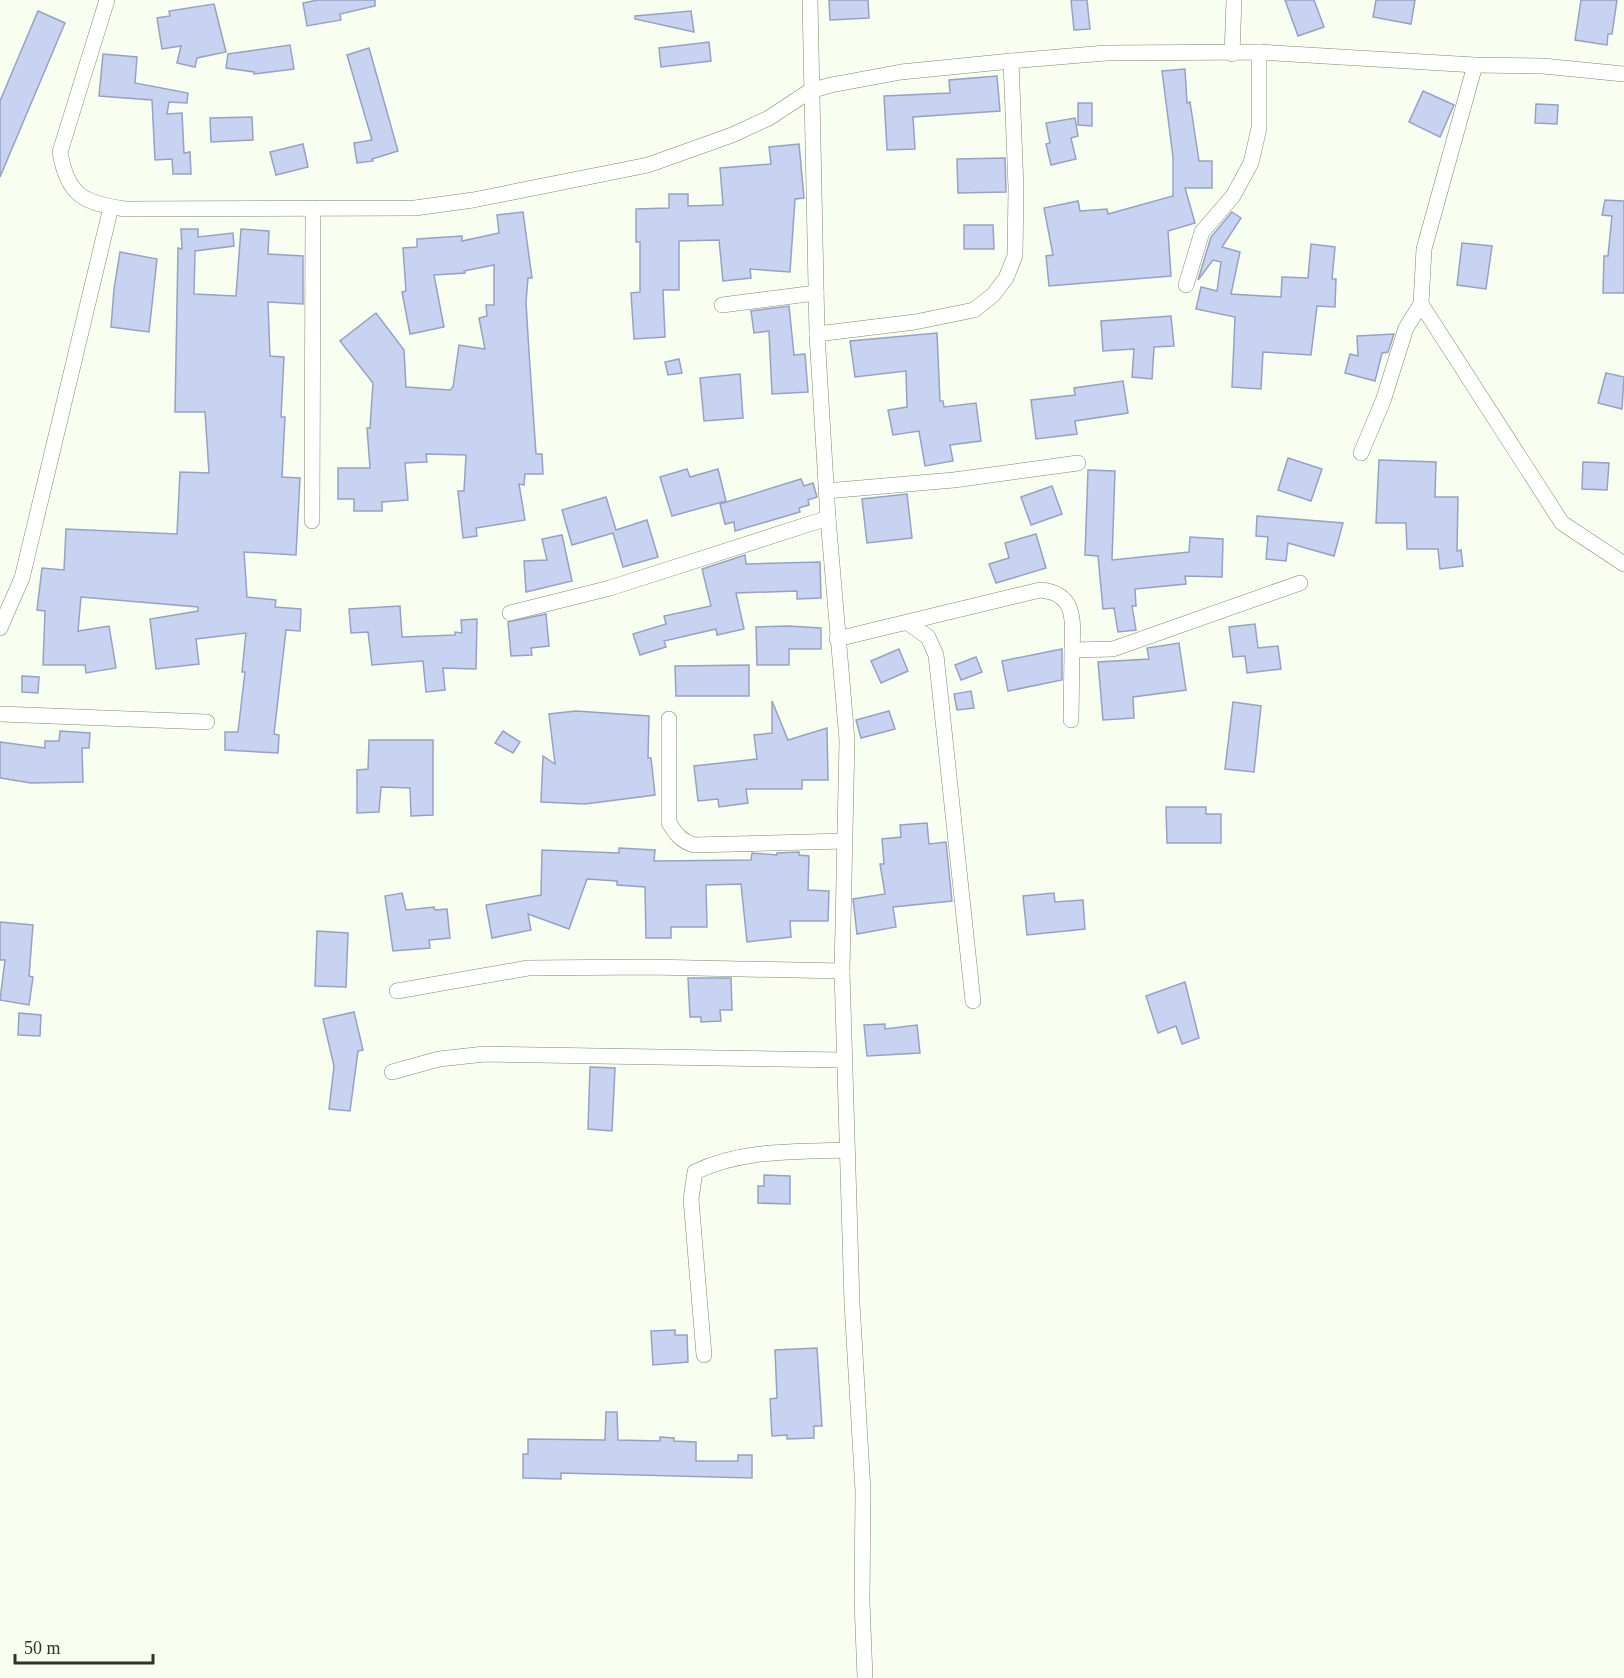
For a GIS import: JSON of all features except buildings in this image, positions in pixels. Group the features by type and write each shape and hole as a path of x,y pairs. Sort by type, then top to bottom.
{"street":[{"path":"107,0 60,152 64,175 74,191 99,205 111,207 415,208 473,200 648,165 769,118 810,91 902,72 1011,61 1106,53 1232,54 1259,52 1475,65 1543,66 1624,74"},
{"path":"810,0 810,91 817,334 826,491 847,740 842,971 852,1303 863,1491 862,1601 865,1678"},
{"path":"1232,54 1233,0"},
{"path":"1186,285 1202,232 1233,196 1251,163 1259,128 1259,52"},
{"path":"817,334 915,322 974,310 993,295 1006,278 1015,256 1016,188 1011,61"},
{"path":"1361,453 1383,401 1406,328 1421,304 1424,249 1475,65"},
{"path":"0,628 22,578 111,207"},
{"path":"312,208 312,521"},
{"path":"722,305 816,293"},
{"path":"1421,304 1562,523 1624,564"},
{"path":"826,491 954,480 1078,463"},
{"path":"510,613 610,588 828,518"},
{"path":"1072,650 1113,650 1300,583"},
{"path":"837,639 908,623 1027,591 1054,591 1064,599 1073,614 1071,720"},
{"path":"908,623 928,637 936,655 973,1000"},
{"path":"0,714 207,722"},
{"path":"669,719 669,823 678,837 686,843 694,845 844,841"},
{"path":"397,991 528,968 649,967 842,971"},
{"path":"392,1072 439,1059 485,1054 844,1060"},
{"path":"704,1355 691,1199 695,1172 718,1161 748,1155 847,1150"}]}
